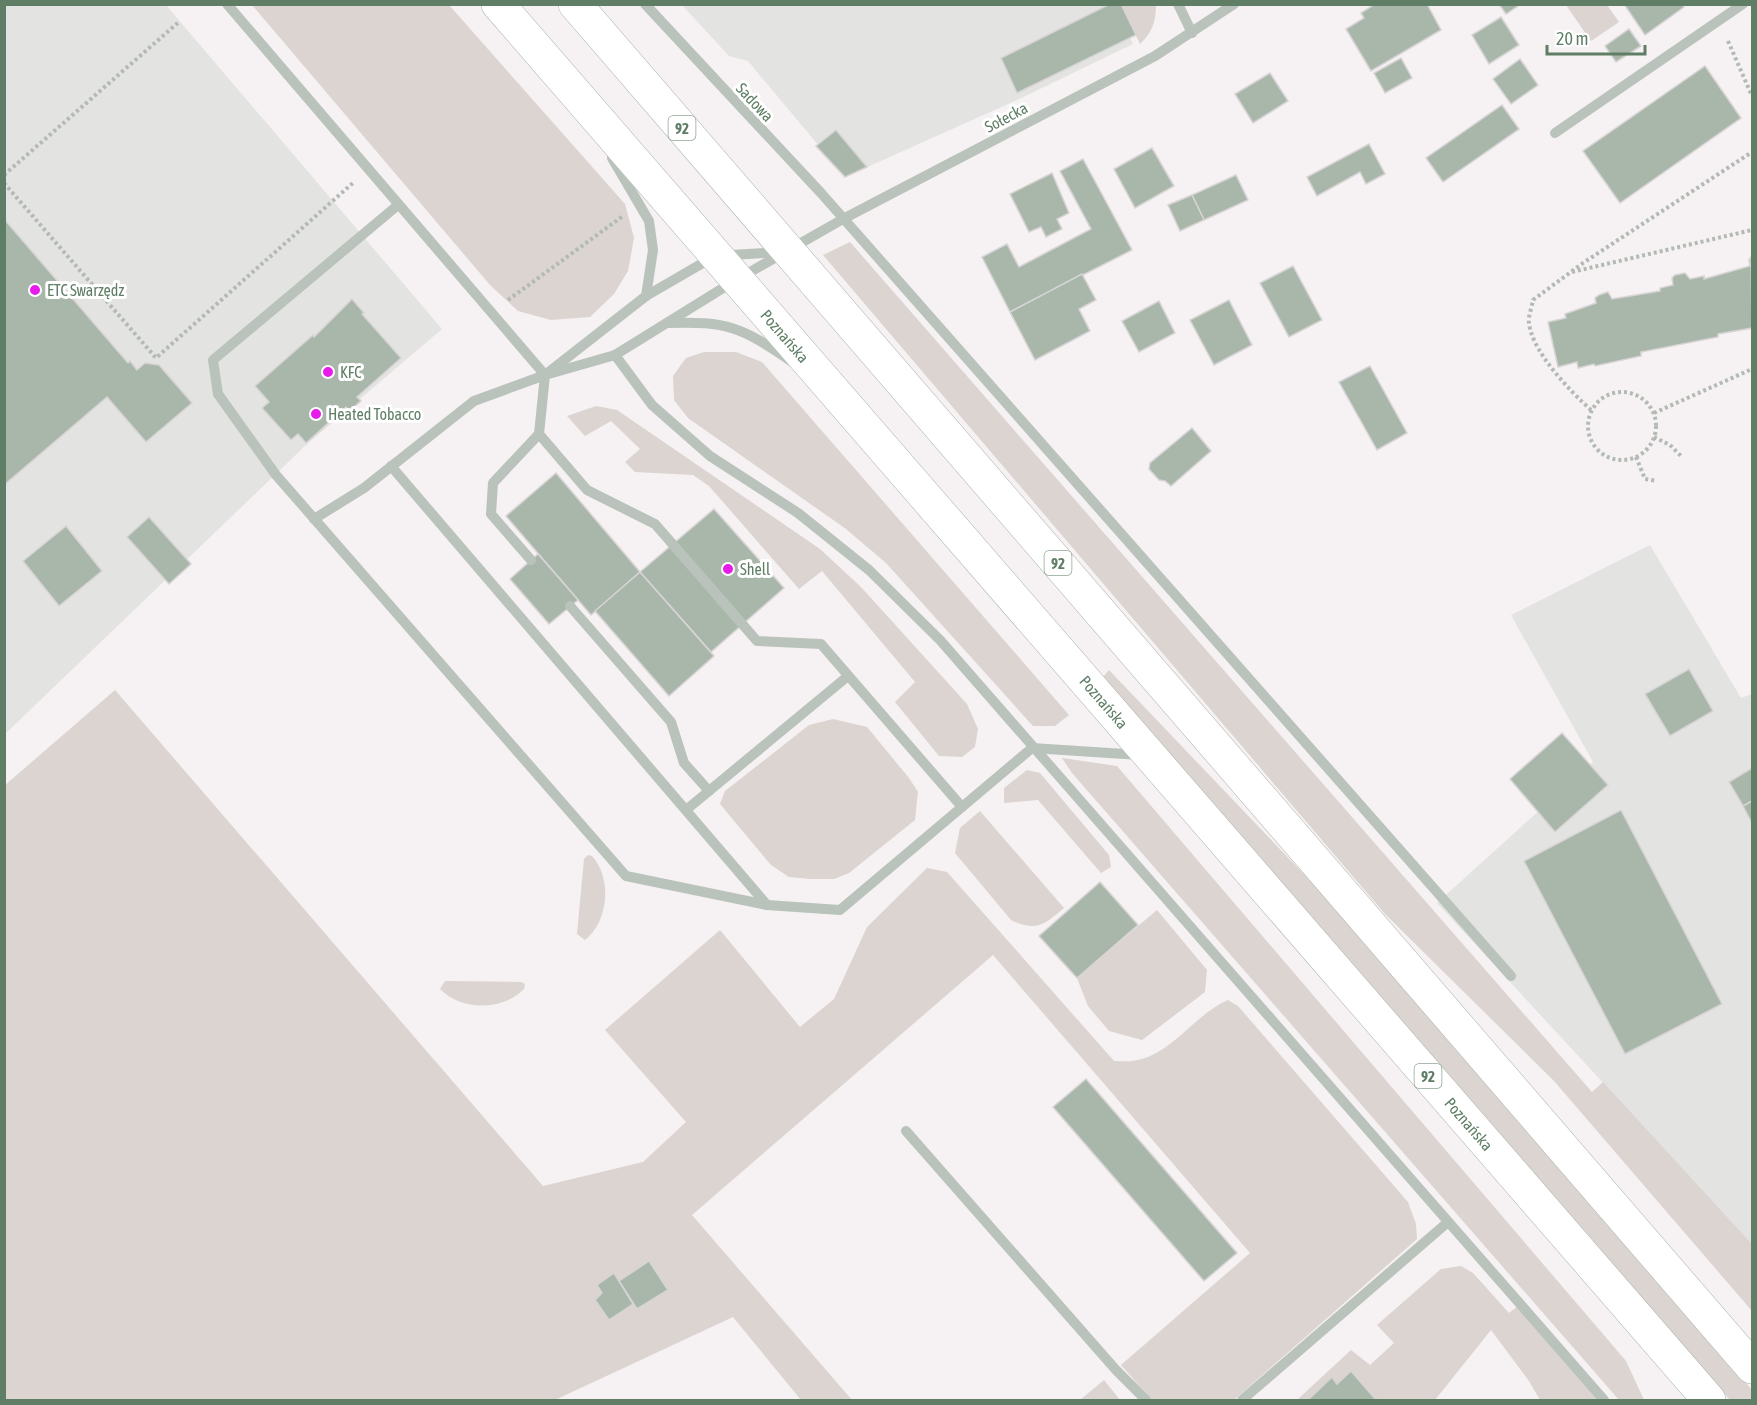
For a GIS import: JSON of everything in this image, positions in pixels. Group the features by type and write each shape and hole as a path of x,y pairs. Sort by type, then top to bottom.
{"main road":[{"name":"Poznańska","path":"498,4 1709,1401"},
{"name":"92","path":"575,4 1752,1367"}],"street":[{"path":"227,4 545,375"},
{"name":"Sadowa","path":"645,4 843,219 1511,976"},
{"path":"1178,4 1192,33"},
{"name":"Sołecka","path":"725,268 789,251 843,219 1155,56 1234,4"},
{"path":"1555,133 1743,4"},
{"path":"570,88 649,220 653,250 646,296"},
{"path":"398,206 213,360 218,394 276,475 626,876 767,905 840,910 1032,748 1151,756"},
{"path":"531,560 491,514 493,483 538,434 545,375 646,296 725,268 789,251"},
{"path":"314,519 364,489 474,401 545,375 615,355 667,323 725,268"},
{"path":"667,323 708,321 743,331 831,390"},
{"path":"615,355 652,405 710,456 798,513 869,570 940,639 1032,748 1604,1401"},
{"path":"538,434 587,490 656,524 757,641 820,644 962,807"},
{"path":"391,466 767,905"},
{"path":"570,606 671,722 684,763 709,791"},
{"path":"686,810 848,676"},
{"path":"906,1131 1108,1361 1146,1401"},
{"path":"1242,1401 1448,1222"}],"path":[{"path":"4,175 180,21"},
{"path":"1719,21 1752,96"},
{"path":"1591,410 1561,383 1538,345 1529,324 1533,300 1569,273 1752,152"},
{"path":"4,183 156,358 368,170"},
{"path":"1569,273 1752,230"},
{"path":"1654,413 1752,369"},
{"path":"1617,391 1639,396 1654,413 1654,437 1650,446 1636,457 1615,460 1597,450 1588,431 1591,410 1597,401 1617,391"},
{"path":"1654,437 1670,445 1682,458"},
{"path":"1636,457 1646,479 1657,481"}],"shaded area":[{"path":"5,5 166,5 442,329 306,445 5,734"},
{"path":"252,5 449,5 625,204 634,238 628,271 614,294 590,317 551,320 518,311 490,285"},
{"path":"682,5 1114,5 1133,44 1017,100 845,177 748,61 729,56"},
{"path":"1121,5 1156,5 1148,36 1140,44"},
{"path":"1566,5 1607,5 1619,22 1591,41"},
{"path":"850,242 1592,1092 1603,1082 1752,1244 1752,1311 1554,1081 1385,914 823,255"},
{"path":"704,352 736,352 762,362 1069,715 1055,726 1033,726 886,563 846,529 688,418 674,400 673,376 686,358"},
{"path":"596,406 617,410 820,549 861,587 967,704 978,729 975,747 962,757 939,756 895,702 915,682 822,571 799,589 709,486 693,475 635,472 625,462 640,449 611,421 585,436 567,416"},
{"path":"1650,545 1741,698 1752,694 1752,1244 1437,903 1593,762 1511,615"},
{"path":"1109,670 1320,891 1752,1390 1752,1400 1730,1400 1103,677"},
{"path":"115,690 543,1186 643,1162 686,1122 605,1030 720,930 800,1027 834,999 867,927 927,868 947,872 1114,1061 1135,1061 1151,1056 1174,1041 1216,1006 1228,1000 1238,1006 1408,1202 1416,1224 1417,1239 1234,1400 1151,1399 1121,1365 1250,1253 993,955 692,1215 852,1400 801,1400 733,1317 555,1400 5,1400 4,786"},
{"path":"833,719 867,727 909,778 918,792 915,820 849,873 834,879 789,877 771,865 720,804 725,791 809,725"},
{"path":"1062,758 1117,766 1626,1361 1644,1400 1619,1400 1072,773"},
{"path":"1027,770 1040,773 1109,855 1111,867 1101,873 1038,800 1004,803 1004,788"},
{"path":"980,811 1064,908 1051,919 1033,926 1011,920 955,853 960,828"},
{"path":"588,855 592,856 603,876 605,899 599,922 585,940 577,934 584,859"},
{"path":"1157,910 1207,970 1205,992 1142,1040 1109,1031 1088,1006 1077,978"},
{"path":"445,981 521,982 525,984 524,989 515,996 505,1001 482,1006 459,1001 449,996 440,989"},
{"path":"1461,1266 1473,1273 1509,1313 1520,1304 1604,1400 1540,1400 1529,1381 1491,1330 1435,1400 1297,1400 1351,1350 1370,1365 1394,1343 1377,1325 1441,1269"},
{"path":"1104,1380 1120,1400 1080,1400"}],"building":[{"path":"1110,4 1121,4 1136,35 1017,93 1001,58"},
{"path":"1375,4 1427,4 1441,30 1371,71 1346,29 1364,18 1361,13"},
{"path":"1499,4 1521,4 1506,14"},
{"path":"1624,4 1682,4 1684,7 1645,35"},
{"path":"1501,17 1519,45 1489,64 1472,35"},
{"path":"1629,29 1641,46 1616,62 1605,46"},
{"path":"1401,58 1412,78 1385,93 1374,73"},
{"path":"1520,59 1538,85 1511,104 1493,79"},
{"path":"1705,66 1741,118 1620,203 1583,151"},
{"path":"1270,73 1288,101 1253,123 1235,94"},
{"path":"1502,105 1519,129 1443,182 1426,158"},
{"path":"836,130 867,167 845,177 816,146"},
{"path":"1369,144 1385,174 1366,184 1360,172 1317,196 1307,177"},
{"path":"1152,148 1174,186 1135,208 1114,169"},
{"path":"1083,159 1132,250 1010,312 982,257 1007,244 1019,267 1091,229 1060,171"},
{"path":"1052,173 1069,213 1057,219 1062,229 1046,237 1041,227 1029,232 1010,194"},
{"path":"1236,175 1248,200 1204,220 1192,195"},
{"path":"1192,195 1204,220 1180,231 1168,205"},
{"name":"ETC Swarzędz","path":"4,219 128,363 130,361 137,370 145,363 159,365 192,403 146,442 107,397 4,485"},
{"path":"1751,257 1752,328 1641,352 1641,356 1595,366 1594,364 1578,368 1577,362 1558,367 1548,322 1566,318 1565,314 1596,303 1595,298 1608,292 1612,299 1660,291 1660,288 1673,285 1672,278 1675,275 1685,273 1690,279 1704,276 1704,279 1750,266"},
{"path":"1293,266 1322,320 1289,337 1260,283"},
{"path":"1082,274 1096,300 1079,309 1090,331 1035,360 1010,312"},
{"name":"KFC","path":"352,299 364,313 362,314 401,358 357,397 361,401 349,411 346,407 306,443 298,434 291,440 262,408 269,402 255,386 313,335 314,337"},
{"path":"1229,300 1252,345 1214,365 1190,320"},
{"path":"1159,301 1175,333 1139,352 1122,321"},
{"path":"1370,366 1407,433 1377,450 1339,382"},
{"path":"1192,428 1211,451 1171,486 1159,480 1149,469 1150,463"},
{"path":"556,473 640,572 591,615 506,516"},
{"path":"714,509 784,588 711,652 640,572"},
{"path":"149,517 191,564 169,584 127,537"},
{"path":"66,526 102,571 59,606 23,561"},
{"path":"538,554 578,600 549,624 510,579"},
{"path":"640,572 714,656 669,696 595,611"},
{"path":"1689,669 1713,711 1670,736 1645,694"},
{"path":"1562,733 1608,785 1555,832 1510,779"},
{"path":"1752,768 1752,801 1743,806 1729,782"},
{"path":"1752,801 1752,823 1743,806"},
{"path":"1621,810 1722,1004 1625,1054 1524,861"},
{"path":"1100,882 1138,925 1077,978 1039,936"},
{"path":"1086,1079 1237,1253 1204,1281 1053,1107"},
{"path":"649,1261 668,1290 637,1309 619,1281"},
{"path":"614,1273 633,1304 609,1320 595,1300 602,1293 597,1285"},
{"path":"1351,1371 1376,1400 1308,1400 1332,1377 1337,1384"}],"place":[{"name":"ETC Swarzędz","path":"35,290"},
{"name":"KFC","path":"328,372"},
{"name":"Heated Tobacco","path":"316,414"},
{"name":"Shell","path":"728,569"}]}
